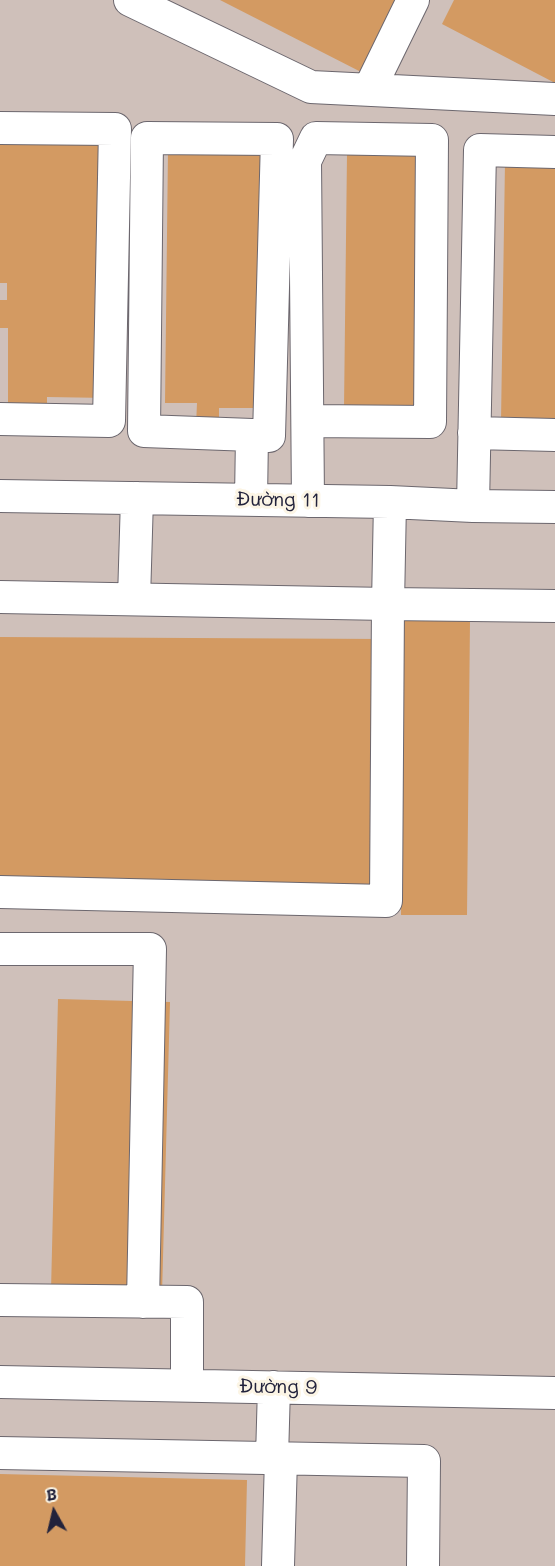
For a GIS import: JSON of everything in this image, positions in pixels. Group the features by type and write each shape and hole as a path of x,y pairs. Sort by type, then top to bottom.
{"street":[{"path":"130,0 311,87 555,99"},
{"path":"369,90 413,0"},
{"path":"0,128 115,129 109,421 0,419"},
{"path":"147,138 277,139 269,436 252,435 144,430 147,138"},
{"path":"308,422 430,422 432,140 316,138 305,161 308,501"},
{"path":"473,506 480,150 555,152"},
{"path":"474,432 555,435"},
{"path":"250,500 252,435"},
{"name":"Đường 11","path":"0,496 555,507"},
{"path":"134,599 137,498"},
{"path":"0,892 386,901 390,502"},
{"path":"0,597 555,606"},
{"path":"0,949 150,949 143,1302"},
{"path":"0,1300 187,1302 187,1385"},
{"name":"Đường 9","path":"0,1382 555,1393"},
{"path":"274,1387 278,1566"},
{"path":"0,1454 424,1461 423,1566"}],"shaded area":[{"path":"0,0 555,0 555,1566 0,1566"}],"building":[{"path":"220,0 401,0 363,73"},
{"path":"454,0 555,0 555,83 442,24"},
{"path":"0,139 111,139 108,398 47,397 47,419 22,419 22,403 8,403 8,328 0,328 0,300 7,300 7,283 0,283"},
{"path":"168,150 269,151 266,408 219,408 219,426 196,426 197,403 165,403"},
{"path":"347,154 419,155 416,408 344,408"},
{"path":"505,162 555,163 555,422 501,421"},
{"path":"403,620 470,620 467,915 401,915"},
{"path":"0,637 384,639 382,895 0,893"},
{"path":"58,999 170,1002 162,1294 51,1291"},
{"path":"0,1474 247,1480 245,1566 0,1566"}]}
